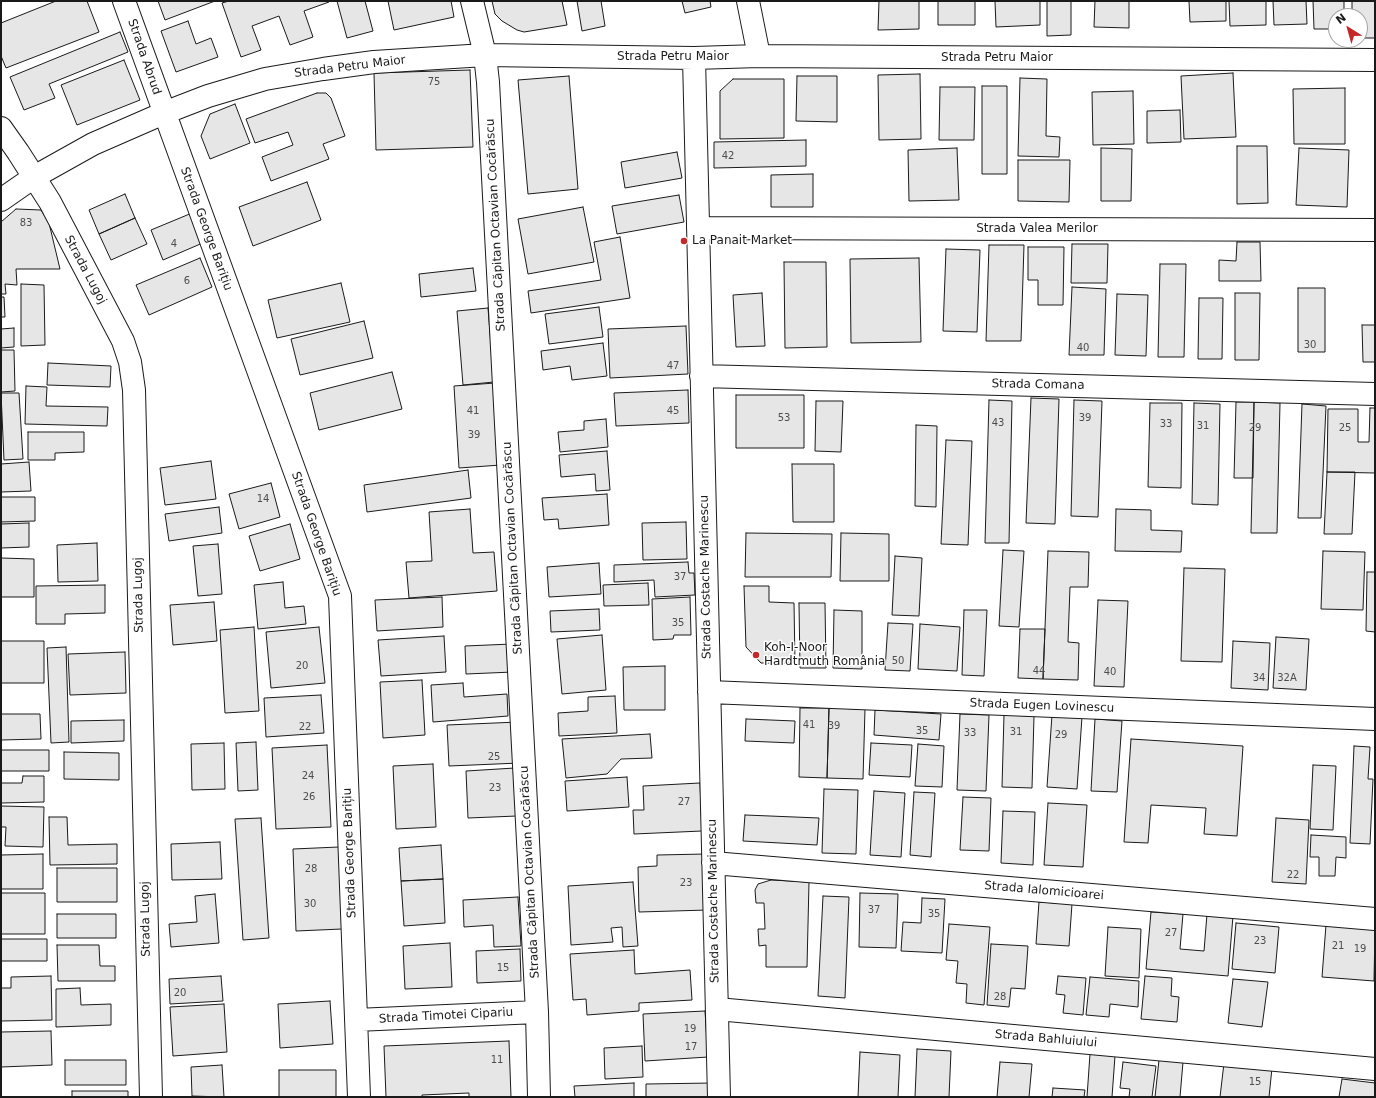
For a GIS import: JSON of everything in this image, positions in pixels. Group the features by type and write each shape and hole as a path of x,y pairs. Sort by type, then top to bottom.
{"street":[{"name":"Strada Abrud","path":"124,1 164,113"},
{"name":"Strada Căpitan Octavian Cocărăscu","path":"472,1 485,55 488,82 537,1012 539,1097"},
{"path":"748,1 759,56"},
{"name":"Strada Petru Maior","path":"1,200 34,177 93,144 164,113 208,96 272,78 374,62 485,55 694,58 759,56 1375,60"},
{"name":"Strada Costache Marinescu","path":"694,58 719,1097"},
{"name":"Strada George Barițiu","path":"164,113 340,596 359,1097"},
{"name":"Strada Lugoj","path":"1,128 50,202 123,341 130,362 134,390 150,1097"},
{"name":"Strada Valea Merilor","path":"698,228 1375,230"},
{"name":"Strada Comana","path":"701,376 1375,394"},
{"name":"Strada Eugen Lovinescu","path":"709,692 1375,719"},
{"name":"Strada Ialomicioarei","path":"713,863 1375,919"},
{"name":"Strada Bahluiului","path":"717,1009 1375,1069"},
{"name":"Strada Timotei Cipariu","path":"356,1020 537,1012"}],"building":[{"path":"56,1 87,1 99,32 6,68 1,56 1,23"},
{"path":"158,1 215,1 165,20"},
{"path":"229,1 329,2 304,11 313,37 290,45 279,16 252,26 261,50 241,57 222,3"},
{"path":"337,1 365,1 373,31 347,38"},
{"path":"388,1 451,1 454,17 394,30"},
{"path":"492,1 562,1 567,25 524,32 517,30 502,21 495,14"},
{"path":"577,1 601,1 605,26 582,31"},
{"path":"682,1 710,1 711,7 685,13"},
{"path":"879,1 919,1 919,29 878,30"},
{"path":"938,1 975,1 975,25 938,25"},
{"path":"995,1 1040,1 1040,25 996,27"},
{"path":"1047,1 1071,1 1071,35 1047,36"},
{"path":"1095,1 1129,1 1129,28 1094,27"},
{"path":"1189,1 1226,1 1226,21 1190,22"},
{"path":"1229,1 1266,1 1266,25 1230,26"},
{"path":"1273,1 1306,1 1307,24 1274,25"},
{"path":"1313,1 1344,1 1344,8 1328,8 1328,29 1314,29"},
{"path":"1352,1 1375,1 1375,38 1368,38 1368,8 1352,8"},
{"path":"188,21 196,44 211,38 218,57 176,72 161,31"},
{"path":"120,32 128,52 49,84 55,98 24,110 10,77"},
{"path":"124,60 140,100 77,125 61,85"},
{"path":"470,70 473,147 376,150 374,73"},
{"path":"1233,73 1236,137 1184,139 1181,76"},
{"path":"920,74 921,139 879,140 878,75"},
{"path":"569,76 578,189 528,194 518,80"},
{"path":"797,76 837,76 837,122 796,121"},
{"path":"1020,78 1047,79 1046,136 1060,137 1059,157 1018,156"},
{"path":"733,79 784,79 784,138 720,139 720,91"},
{"path":"982,86 1007,86 1007,174 982,174"},
{"path":"940,87 975,87 974,140 939,140"},
{"path":"1345,88 1345,144 1294,144 1293,89"},
{"path":"1133,91 1134,144 1093,145 1092,92"},
{"path":"317,93 326,93 331,98 345,136 323,144 329,159 271,181 262,157 293,145 288,132 255,143 246,119"},
{"path":"235,104 250,143 210,159 201,136 210,114"},
{"path":"1180,110 1181,142 1147,143 1147,111"},
{"path":"806,140 806,166 714,168 714,142"},
{"path":"1237,146 1267,146 1268,203 1237,204"},
{"path":"957,148 959,200 909,201 908,150"},
{"path":"1101,148 1132,149 1131,201 1101,201"},
{"path":"1299,148 1349,150 1347,207 1296,205"},
{"path":"677,152 682,178 625,188 621,162"},
{"path":"1018,160 1070,160 1069,202 1018,201"},
{"path":"813,174 813,207 771,207 771,175"},
{"path":"307,182 321,220 253,246 239,207"},
{"path":"125,194 135,218 99,234 89,210"},
{"path":"679,195 684,222 617,234 612,206"},
{"path":"583,207 594,262 528,274 518,219"},
{"path":"16,209 41,210 49,223 60,269 16,269 17,285 5,284 6,294 1,294 1,222"},
{"path":"192,213 205,242 163,260 151,230"},
{"path":"135,218 147,244 111,260 99,234"},
{"path":"620,237 630,298 531,313 528,291 601,280 594,242"},
{"path":"1237,242 1260,242 1261,281 1219,281 1219,260 1236,261"},
{"path":"1072,244 1108,244 1107,283 1071,283"},
{"path":"989,245 1024,245 1021,341 986,341"},
{"path":"1028,247 1064,247 1063,305 1038,305 1038,280 1028,280"},
{"path":"946,249 980,250 977,332 943,331"},
{"path":"200,258 212,287 149,315 136,285"},
{"path":"919,258 921,342 851,343 850,259"},
{"path":"784,262 826,262 827,347 785,348"},
{"path":"1160,264 1186,264 1184,357 1158,357"},
{"path":"473,268 476,291 421,297 419,274"},
{"path":"341,283 350,322 277,338 268,300"},
{"path":"21,284 44,285 45,345 21,346"},
{"path":"1072,287 1106,289 1104,355 1069,355"},
{"path":"1298,288 1325,288 1325,352 1298,352"},
{"path":"762,293 765,346 736,347 733,295"},
{"path":"1235,293 1260,293 1259,360 1235,360"},
{"path":"1117,294 1148,295 1146,356 1115,355"},
{"path":"1,297 4,297 5,317 1,317"},
{"path":"1199,298 1223,298 1222,359 1198,359"},
{"path":"599,307 603,337 549,344 545,314"},
{"path":"488,308 494,382 463,385 457,311"},
{"path":"364,321 373,358 300,375 291,339"},
{"path":"1362,325 1375,325 1375,362 1363,362"},
{"path":"686,326 688,374 610,378 608,329"},
{"path":"14,328 14,347 1,348 1,329"},
{"path":"603,343 607,376 572,380 570,366 543,370 541,351"},
{"path":"1,350 14,350 15,391 1,392"},
{"path":"48,363 111,366 110,387 47,385"},
{"path":"392,372 402,409 319,430 310,393"},
{"path":"495,383 501,465 459,468 454,386"},
{"path":"26,386 47,387 46,406 108,407 107,426 25,424"},
{"path":"688,390 689,423 616,426 614,393"},
{"path":"1,393 19,393 23,459 4,460"},
{"path":"736,395 804,395 804,448 736,448"},
{"path":"1031,398 1059,399 1055,524 1026,523"},
{"path":"989,400 1012,401 1009,543 985,543"},
{"path":"1074,400 1102,401 1098,517 1071,516"},
{"path":"816,401 843,401 841,452 815,451"},
{"path":"1236,402 1254,402 1253,478 1234,478"},
{"path":"1254,402 1280,403 1277,533 1251,533"},
{"path":"1150,403 1182,403 1181,488 1148,487"},
{"path":"1194,403 1220,404 1218,505 1192,504"},
{"path":"1302,404 1326,406 1321,518 1298,518"},
{"path":"1370,408 1375,408 1375,473 1327,472 1328,409 1358,409 1358,442 1369,442"},
{"path":"606,419 608,447 560,452 558,432 584,430 584,421"},
{"path":"916,425 937,426 936,507 915,506"},
{"path":"28,432 84,432 84,452 55,453 55,460 28,460"},
{"path":"946,440 972,441 968,545 941,544"},
{"path":"607,451 610,490 596,491 595,474 561,477 559,455"},
{"path":"211,461 216,499 165,505 160,468"},
{"path":"29,462 31,491 1,492 1,464"},
{"path":"792,464 834,464 834,522 793,522"},
{"path":"468,470 471,498 367,512 364,485"},
{"path":"1327,472 1355,472 1352,534 1324,534"},
{"path":"271,483 280,517 239,529 229,494"},
{"path":"607,494 609,525 559,529 558,519 544,520 542,498"},
{"path":"1,497 35,497 35,521 1,522"},
{"path":"219,507 222,533 169,541 165,514"},
{"path":"470,509 473,553 494,552 497,591 409,598 406,562 432,561 429,512"},
{"path":"1116,509 1151,510 1151,530 1182,531 1181,552 1115,551"},
{"path":"686,522 687,559 643,560 642,523"},
{"path":"29,523 29,547 1,548 1,524"},
{"path":"290,524 300,559 260,571 249,536"},
{"path":"746,533 832,534 831,577 745,577"},
{"path":"841,533 889,534 889,581 840,581"},
{"path":"97,543 98,581 58,582 57,545"},
{"path":"218,544 222,594 198,596 193,546"},
{"path":"1003,550 1024,551 1019,627 999,626"},
{"path":"1048,551 1089,552 1088,587 1070,587 1068,642 1079,643 1078,680 1043,679"},
{"path":"1323,551 1365,552 1363,610 1321,609"},
{"path":"895,556 922,558 919,616 892,615"},
{"path":"1,558 34,559 34,597 1,597"},
{"path":"688,562 689,573 694,573 695,595 655,597 654,580 614,582 614,565"},
{"path":"599,563 601,594 549,597 547,567"},
{"path":"1184,568 1225,569 1222,662 1181,661"},
{"path":"1367,572 1375,572 1375,632 1366,631"},
{"path":"283,582 285,608 304,606 306,624 258,629 254,585"},
{"path":"648,583 649,605 604,606 603,585"},
{"path":"105,585 105,613 65,614 65,624 36,624 36,586"},
{"path":"744,586 769,586 769,602 794,603 795,663 761,663 746,647"},
{"path":"442,597 443,627 377,631 375,600"},
{"path":"690,597 691,635 674,635 673,639 653,640 652,599"},
{"path":"1098,600 1128,601 1124,687 1094,686"},
{"path":"214,602 217,641 173,645 170,605"},
{"path":"799,603 825,603 826,668 800,668"},
{"path":"599,609 600,630 551,632 550,611"},
{"path":"834,610 862,611 862,669 833,668"},
{"path":"964,610 987,610 984,676 962,675"},
{"path":"888,623 913,624 910,671 885,670"},
{"path":"920,624 960,627 957,671 918,669"},
{"path":"254,627 259,711 225,713 220,630"},
{"path":"319,627 325,683 271,688 266,632"},
{"path":"1020,629 1045,629 1043,679 1018,678"},
{"path":"602,635 606,690 562,694 557,639"},
{"path":"444,636 446,672 381,676 378,640"},
{"path":"1276,637 1309,639 1306,690 1273,688"},
{"path":"1,641 44,641 44,683 1,683"},
{"path":"1233,641 1270,643 1268,690 1231,688"},
{"path":"512,644 513,672 466,674 465,646"},
{"path":"66,647 69,742 51,743 47,648"},
{"path":"125,652 126,693 70,695 68,654"},
{"path":"665,666 665,710 624,710 623,667"},
{"path":"422,680 425,735 383,738 380,682"},
{"path":"463,683 464,697 507,694 508,716 433,722 431,685"},
{"path":"321,695 324,733 266,737 264,698"},
{"path":"615,696 617,733 559,736 558,713 588,711 588,697"},
{"path":"800,708 829,708 827,778 799,777"},
{"path":"829,708 865,709 863,779 827,778"},
{"path":"875,710 941,714 939,740 874,735"},
{"path":"1,714 40,714 41,739 1,740"},
{"path":"960,714 989,715 986,791 957,790"},
{"path":"1004,715 1034,716 1032,788 1002,787"},
{"path":"1052,715 1082,717 1077,789 1047,787"},
{"path":"746,719 795,721 794,743 745,741"},
{"path":"1095,719 1122,721 1117,792 1091,791"},
{"path":"124,720 124,741 71,743 71,721"},
{"path":"519,722 520,763 449,766 447,725"},
{"path":"650,734 652,758 621,759 607,774 566,778 562,739"},
{"path":"1131,739 1243,746 1237,836 1204,834 1206,808 1151,805 1148,843 1124,842"},
{"path":"256,742 258,790 238,791 236,743"},
{"path":"224,743 225,789 192,790 191,744"},
{"path":"871,743 912,745 910,777 869,775"},
{"path":"918,744 944,746 942,787 915,786"},
{"path":"327,745 331,827 276,829 272,748"},
{"path":"1354,746 1370,747 1368,779 1373,779 1370,844 1350,843"},
{"path":"1,750 49,750 49,771 1,771"},
{"path":"64,752 119,753 119,780 64,779"},
{"path":"433,764 436,827 396,829 393,766"},
{"path":"1313,765 1336,766 1333,830 1310,829"},
{"path":"515,768 517,816 468,818 466,771"},
{"path":"23,776 44,776 44,802 1,803 1,783 22,783"},
{"path":"627,777 629,807 567,811 565,781"},
{"path":"700,783 702,831 634,834 633,810 644,810 643,786"},
{"path":"824,789 858,790 856,854 822,853"},
{"path":"874,791 905,793 901,857 870,855"},
{"path":"914,792 935,793 931,857 910,855"},
{"path":"963,797 991,798 989,851 960,850"},
{"path":"1048,803 1087,805 1083,867 1044,865"},
{"path":"1,806 44,807 43,847 5,846 6,827 1,827"},
{"path":"1003,811 1035,812 1033,865 1001,863"},
{"path":"745,815 819,818 817,845 743,841"},
{"path":"49,817 67,817 68,845 117,844 117,864 50,865"},
{"path":"261,818 269,938 243,940 235,819"},
{"path":"1276,818 1309,820 1306,884 1272,882"},
{"path":"1311,835 1346,837 1346,858 1336,857 1335,876 1319,876 1319,857 1310,857"},
{"path":"220,842 222,879 172,880 171,844"},
{"path":"441,845 443,879 401,881 399,848"},
{"path":"339,847 342,929 296,931 293,849"},
{"path":"43,854 43,889 1,889 1,855"},
{"path":"706,854 708,910 639,912 638,867 657,866 657,855"},
{"path":"57,868 117,868 117,902 57,902"},
{"path":"443,879 445,923 404,926 401,881"},
{"path":"771,880 809,882 807,967 766,967 766,945 759,946 758,929 765,929 764,903 756,903 755,890 758,884"},
{"path":"633,882 638,946 623,947 622,927 611,928 613,942 571,945 568,886"},
{"path":"1,893 45,893 45,934 1,934"},
{"path":"860,893 898,894 896,948 859,947"},
{"path":"215,894 219,943 171,947 169,924 197,922 195,896"},
{"path":"823,896 849,897 845,998 818,996"},
{"path":"518,897 521,946 494,947 493,925 464,927 463,900"},
{"path":"922,898 945,899 942,953 901,951 903,922 921,923"},
{"path":"1039,902 1072,904 1069,946 1036,944"},
{"path":"1151,912 1183,914 1180,949 1204,951 1207,914 1233,916 1228,976 1146,969"},
{"path":"57,914 116,914 116,938 57,938"},
{"path":"1236,923 1279,927 1275,973 1232,969"},
{"path":"949,924 990,927 984,1005 966,1003 967,984 956,983 958,961 946,960"},
{"path":"1326,925 1375,928 1374,981 1322,977"},
{"path":"1108,927 1141,929 1139,978 1105,976"},
{"path":"1,939 47,939 47,961 1,961"},
{"path":"450,943 452,987 405,989 403,946"},
{"path":"991,944 1028,946 1025,989 1011,988 1009,1007 987,1005"},
{"path":"57,945 99,945 100,966 115,966 115,981 58,981"},
{"path":"520,949 521,981 477,983 476,951"},
{"path":"634,950 635,974 690,970 692,1000 639,1003 639,1011 587,1015 586,999 573,1000 570,954"},
{"path":"51,976 52,1020 1,1021 1,988 11,988 11,977"},
{"path":"221,976 223,1001 170,1004 169,979"},
{"path":"1058,976 1086,978 1083,1015 1063,1013 1065,995 1056,994"},
{"path":"1145,976 1172,978 1171,996 1179,997 1177,1022 1141,1019"},
{"path":"1090,977 1139,981 1138,1007 1110,1004 1109,1017 1086,1015"},
{"path":"1233,979 1268,982 1262,1027 1228,1023"},
{"path":"80,988 81,1005 111,1004 111,1025 56,1027 56,989"},
{"path":"330,1001 333,1044 280,1048 278,1004"},
{"path":"224,1004 227,1052 173,1056 170,1007"},
{"path":"705,1011 708,1057 645,1061 643,1014"},
{"path":"51,1031 52,1065 1,1067 1,1032"},
{"path":"509,1041 511,1097 469,1097 469,1093 422,1095 422,1097 386,1097 384,1046"},
{"path":"642,1046 643,1077 605,1079 604,1048"},
{"path":"917,1049 951,1051 949,1097 915,1097"},
{"path":"860,1052 900,1055 898,1097 858,1097"},
{"path":"1090,1054 1115,1056 1112,1097 1087,1097"},
{"path":"65,1060 126,1060 126,1085 65,1085"},
{"path":"1159,1060 1183,1062 1180,1097 1155,1097"},
{"path":"1000,1062 1032,1064 1029,1097 997,1097"},
{"path":"1123,1062 1156,1066 1152,1097 1129,1097 1130,1089 1120,1088"},
{"path":"1224,1063 1272,1068 1269,1097 1220,1097"},
{"path":"222,1065 224,1097 192,1096 191,1067"},
{"path":"279,1070 336,1070 336,1097 279,1097"},
{"path":"1342,1079 1375,1083 1375,1097 1339,1097"},
{"path":"634,1083 634,1097 575,1097 574,1086"},
{"path":"713,1083 713,1097 646,1097 646,1084"},
{"path":"1053,1088 1085,1090 1084,1097 1052,1097"},
{"path":"72,1091 128,1091 128,1097 72,1097"}],"place":[{"name":"La Panait Market","path":"684,241"},
{"name":"Koh-I-Noor Hardtmuth România","path":"756,655"}]}
